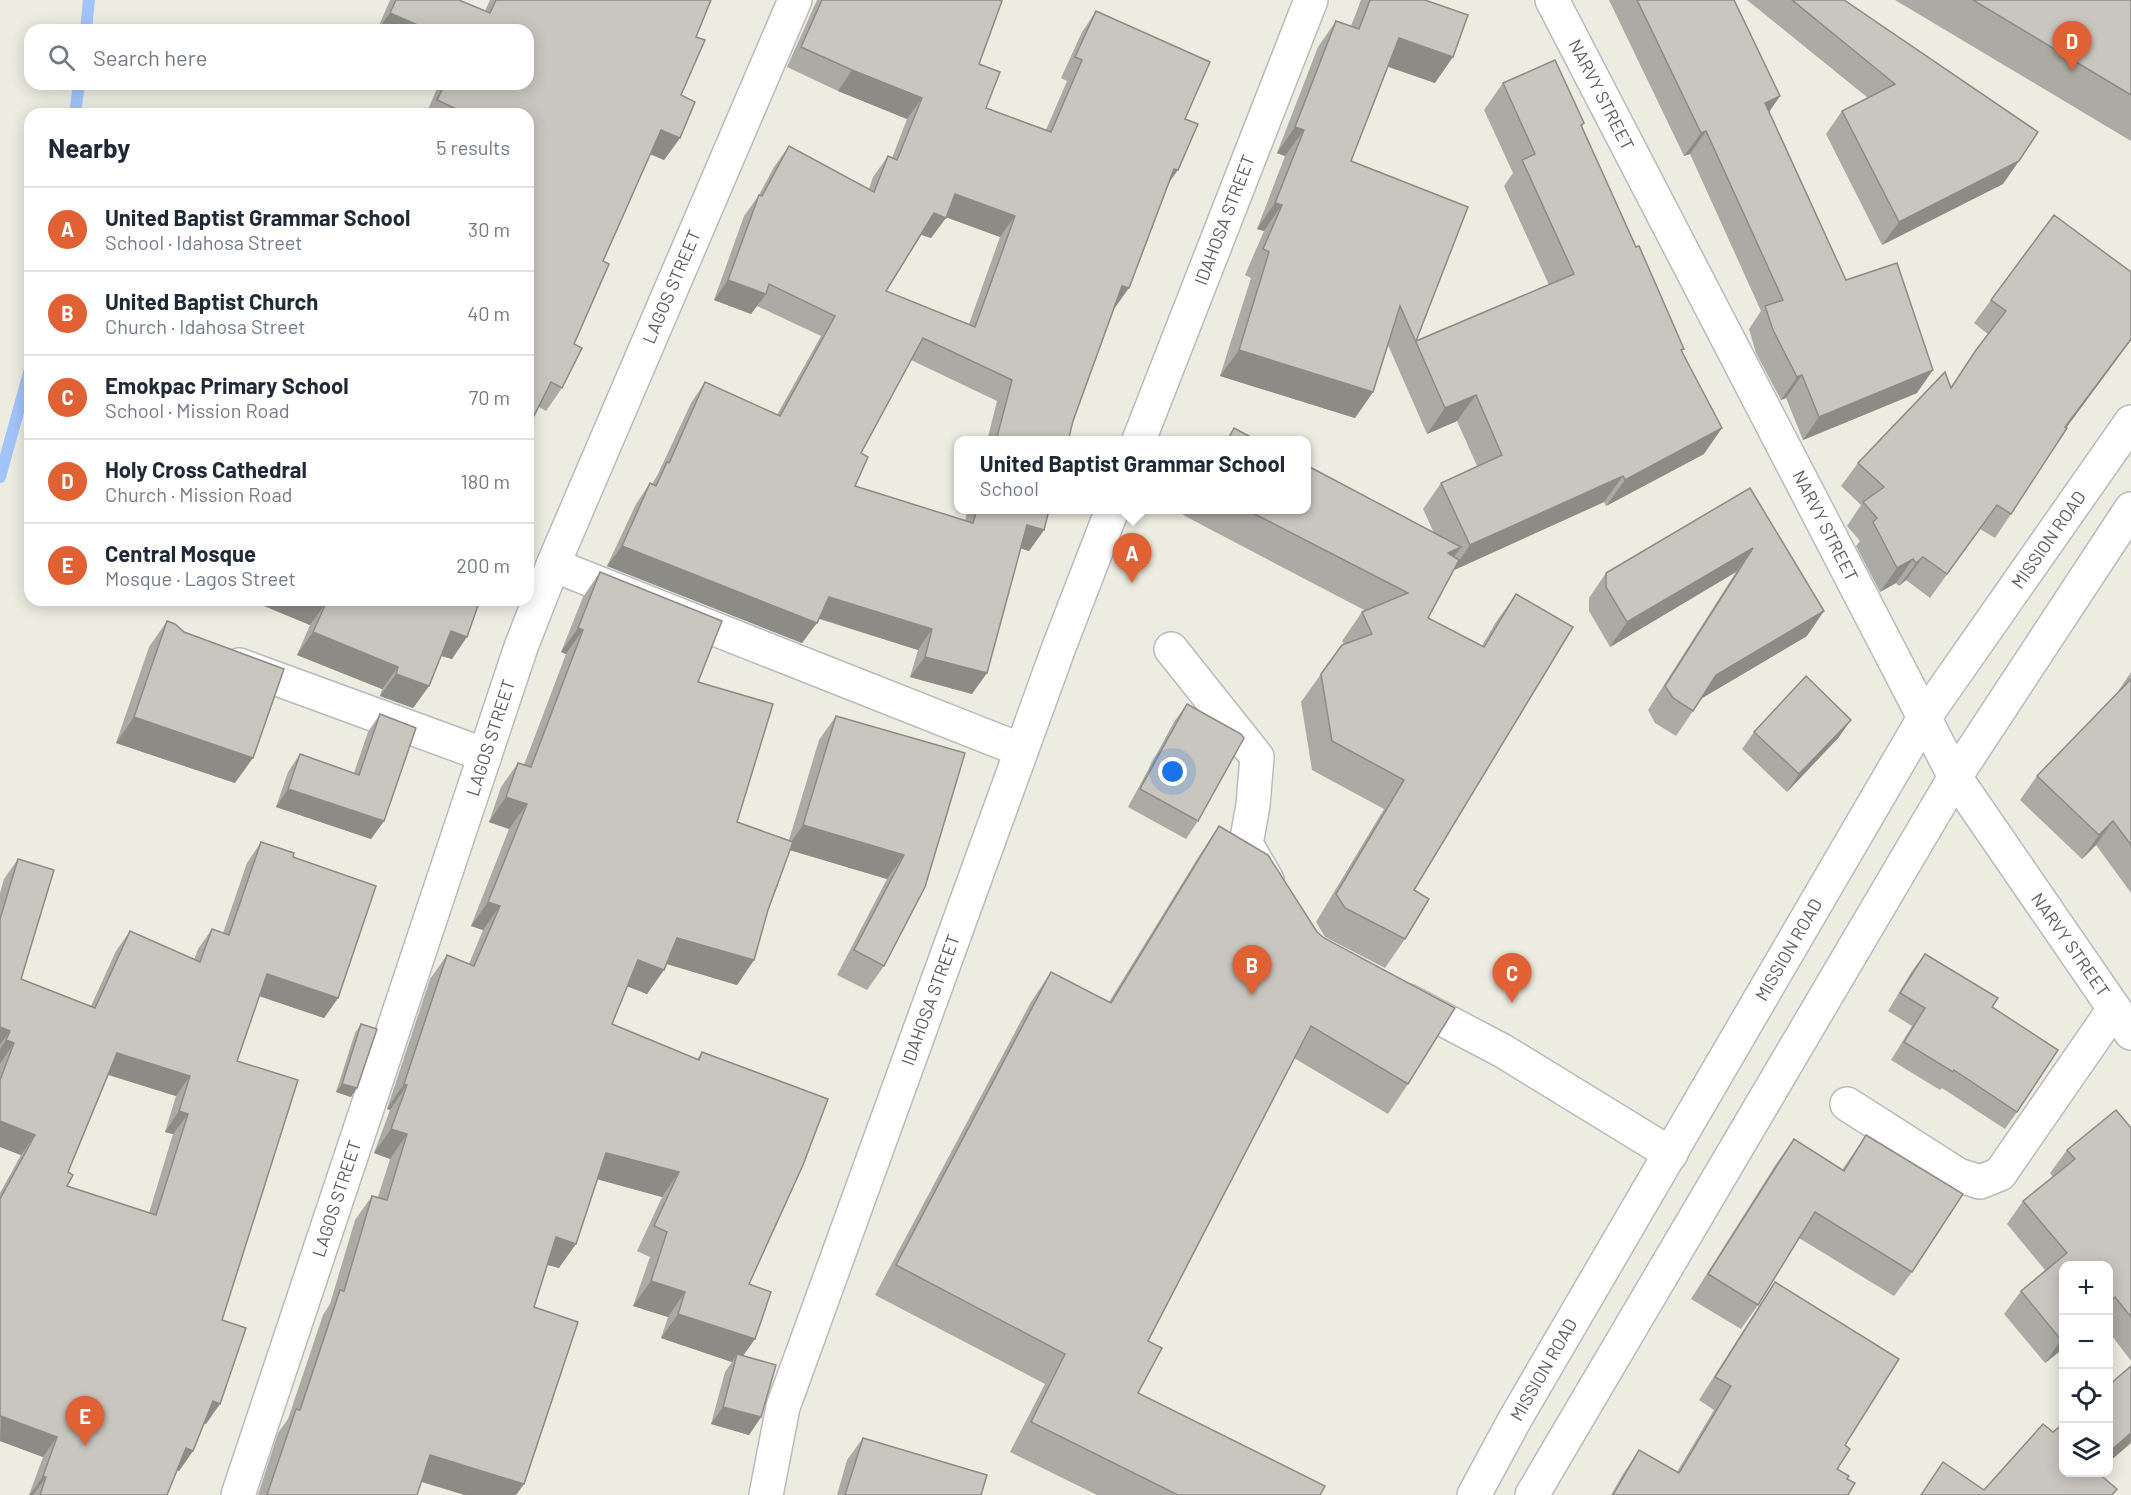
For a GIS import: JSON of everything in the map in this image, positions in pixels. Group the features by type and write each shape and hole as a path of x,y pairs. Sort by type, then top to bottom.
{"street":[{"name":"LAGOS STREET","path":"238,1495 520,647 795,0"},
{"name":"IDAHOSA STREET","path":"1141,436 1311,0"},
{"name":"NARVY STREET","path":"1552,0 1955,777 2123,1021"},
{"name":"MISSION ROAD","path":"1474,1495 1514,1421 1924,718 2131,422"},
{"path":"1532,1495 1955,777 2131,509"},
{"name":"IDAHOSA STREET","path":"766,1495 783,1407 1021,750 1110,514"},
{"path":"553,565 1021,750"},
{"path":"1171,649 1257,757 1253,805 1246,844 1280,902"},
{"path":"207,653 485,755"},
{"path":"1386,990 1503,1051 1671,1154"},
{"path":"1847,1104 1958,1175 1980,1182 2000,1174 2123,1021"}],"building":[{"path":"396,0 459,0 490,13 496,0 711,0 696,37 705,40 681,95 695,102 680,138 661,130 603,261 609,264 574,344 582,348 562,388 551,382 534,416 534,108 454,108 437,100 442,90 534,90 534,24 415,24 390,13"},
{"path":"822,0 1002,1 979,64 1000,72 986,108 1051,132 1082,60 1075,57 1096,11 1210,62 1185,119 1198,124 1178,170 1174,169 1129,288 1122,286 1069,436 997,436 1012,380 923,338 861,453 868,457 855,486 973,523 976,514 1048,514 1044,530 1027,525 987,673 925,657 932,629 829,597 817,623 622,546 650,483 656,486 667,462 669,463 705,382 780,416 835,316 769,284 766,294 728,280 759,195 762,196 789,146 874,192 888,156 897,160 922,98 801,47","holes":["955,194 1015,216 975,327 886,291 934,213 946,218"]},
{"path":"1370,0 1425,0 1468,15 1453,57 1399,38 1351,161 1468,207 1416,341 1574,274 1522,160 1535,154 1503,83 1555,60 1584,123 1581,125 1636,247 1639,246 1684,349 1681,350 1722,428 1625,480 1623,476 1470,545 1441,483 1502,455 1476,395 1445,408 1400,306 1373,392 1239,350 1269,252 1263,249 1282,205 1275,203 1304,130 1295,127 1336,21 1359,29"},
{"path":"1637,0 1734,0 1780,96 1765,103 1846,280 1897,263 1933,370 1819,417 1802,375 1797,377 1773,330 1765,306 1783,300 1706,131 1701,133"},
{"path":"1792,0 1844,0 2038,132 2019,161 1899,222 1842,111 1895,84"},
{"path":"1973,0 2131,0 2131,95"},
{"path":"2054,215 2131,272 2131,339 2065,427 2067,428 2011,514 1997,505 1947,574 1923,557 1916,563 1913,559 1897,568 1873,522 1877,518 1863,502 1884,487 1858,463 1945,372 1951,388 2006,311 1991,300"},
{"path":"1234,428 1249,436 1230,436"},
{"path":"1311,468 1461,547 1448,553 1459,560 1428,618 1484,647 1516,594 1573,627 1414,890 1429,899 1405,939 1345,908 1336,894 1404,780 1332,741 1321,674 1342,645 1372,634 1362,612 1408,593 1255,514 1311,514"},
{"path":"1750,488 1824,611 1716,675 1693,711 1673,698 1665,686 1753,548 1627,622 1606,587 1606,573"},
{"path":"600,572 722,621 698,682 773,704 737,822 793,842 768,910 754,960 677,938 664,970 638,960 612,1024 699,1060 702,1052 828,1099 803,1165 749,1284 771,1292 755,1339 678,1314 685,1292 651,1281 667,1232 654,1226 679,1172 606,1153 576,1244 556,1237 534,1307 578,1322 524,1484 430,1455 417,1495 267,1495 296,1409 300,1410 340,1290 344,1291 372,1196 387,1200 407,1134 391,1129 447,955 474,966 500,906 488,902 527,804 506,797 518,763 531,767 583,630 578,628"},
{"path":"325,606 478,606 467,637 451,631 429,686 396,674 398,667 313,632"},
{"path":"167,621 175,624 184,632 284,669 253,758 134,717"},
{"path":"1806,676 1851,720 1799,774 1754,732"},
{"path":"2131,679 2131,845 2113,821 2099,835 2037,776"},
{"path":"1187,704 1241,734 1244,738 1198,821 1140,789"},
{"path":"380,714 416,728 384,821 288,789 300,754 359,775"},
{"path":"836,716 965,753 925,887 884,966 854,950 904,855 803,825"},
{"path":"1219,826 1268,855 1317,932 1324,938 1455,1008 1408,1084 1311,1026 1148,1341 1162,1348 1138,1393 1325,1486 1320,1495 1178,1495 1031,1422 1065,1354 896,1265 1051,972 1111,1003"},
{"path":"261,842 294,853 293,857 376,886 338,998 267,974 237,1061 298,1080 222,1320 246,1328 220,1404 213,1401 193,1451 186,1448 167,1495 40,1495 46,1477 43,1476 57,1437 0,1417 0,1199 35,1135 0,1121 0,1080 14,1043 6,1040 10,1031 0,1027 0,919 18,859 54,870 21,979 95,1008 130,931 200,962 212,929 229,935","holes":["117,1053 190,1076 179,1111 188,1114 156,1215 67,1186 73,1175 68,1172"]},
{"path":"1925,954 1998,998 1992,1007 2058,1050 2017,1112 1954,1070 1953,1072 1904,1042 1925,1008 1900,993"},
{"path":"361,1024 377,1029 357,1088 342,1084"},
{"path":"2116,1110 2131,1128 2131,1317 2115,1297 2113,1299 2113,1261 2059,1261 2059,1338 2021,1291 2067,1253 2023,1201 2075,1159 2067,1150"},
{"path":"1866,1135 1963,1194 1912,1272 1815,1212 1758,1305 1708,1274 1794,1139 1844,1171"},
{"path":"1775,1282 1899,1359 1845,1445 1850,1449 1837,1469 1849,1476 1847,1479 1855,1483 1848,1495 1613,1495 1639,1450 1679,1473 1731,1386 1715,1377"},
{"path":"737,1354 776,1365 761,1417 723,1407"},
{"path":"2131,1366 2131,1433 2113,1449 2113,1423 2113,1382"},
{"path":"2043,1424 2053,1432 2059,1427 2059,1477 2103,1477 2117,1489 2112,1495 1921,1495 1943,1462 1984,1490"},
{"path":"863,1438 987,1475 981,1495 845,1495"}],"waterway":[{"path":"87,24 89,0"},
{"path":"76,108 78,90"},
{"path":"0,477 24,391"}],"place":[{"name":"Holy Cross Cathedral","path":"2072,71"},
{"name":"United Baptist Grammar School","path":"1132,583"},
{"name":"United Baptist Church","path":"1252,995"},
{"name":"Emokpac Primary School","path":"1512,1003"},
{"name":"Central Mosque","path":"85,1446"}]}
